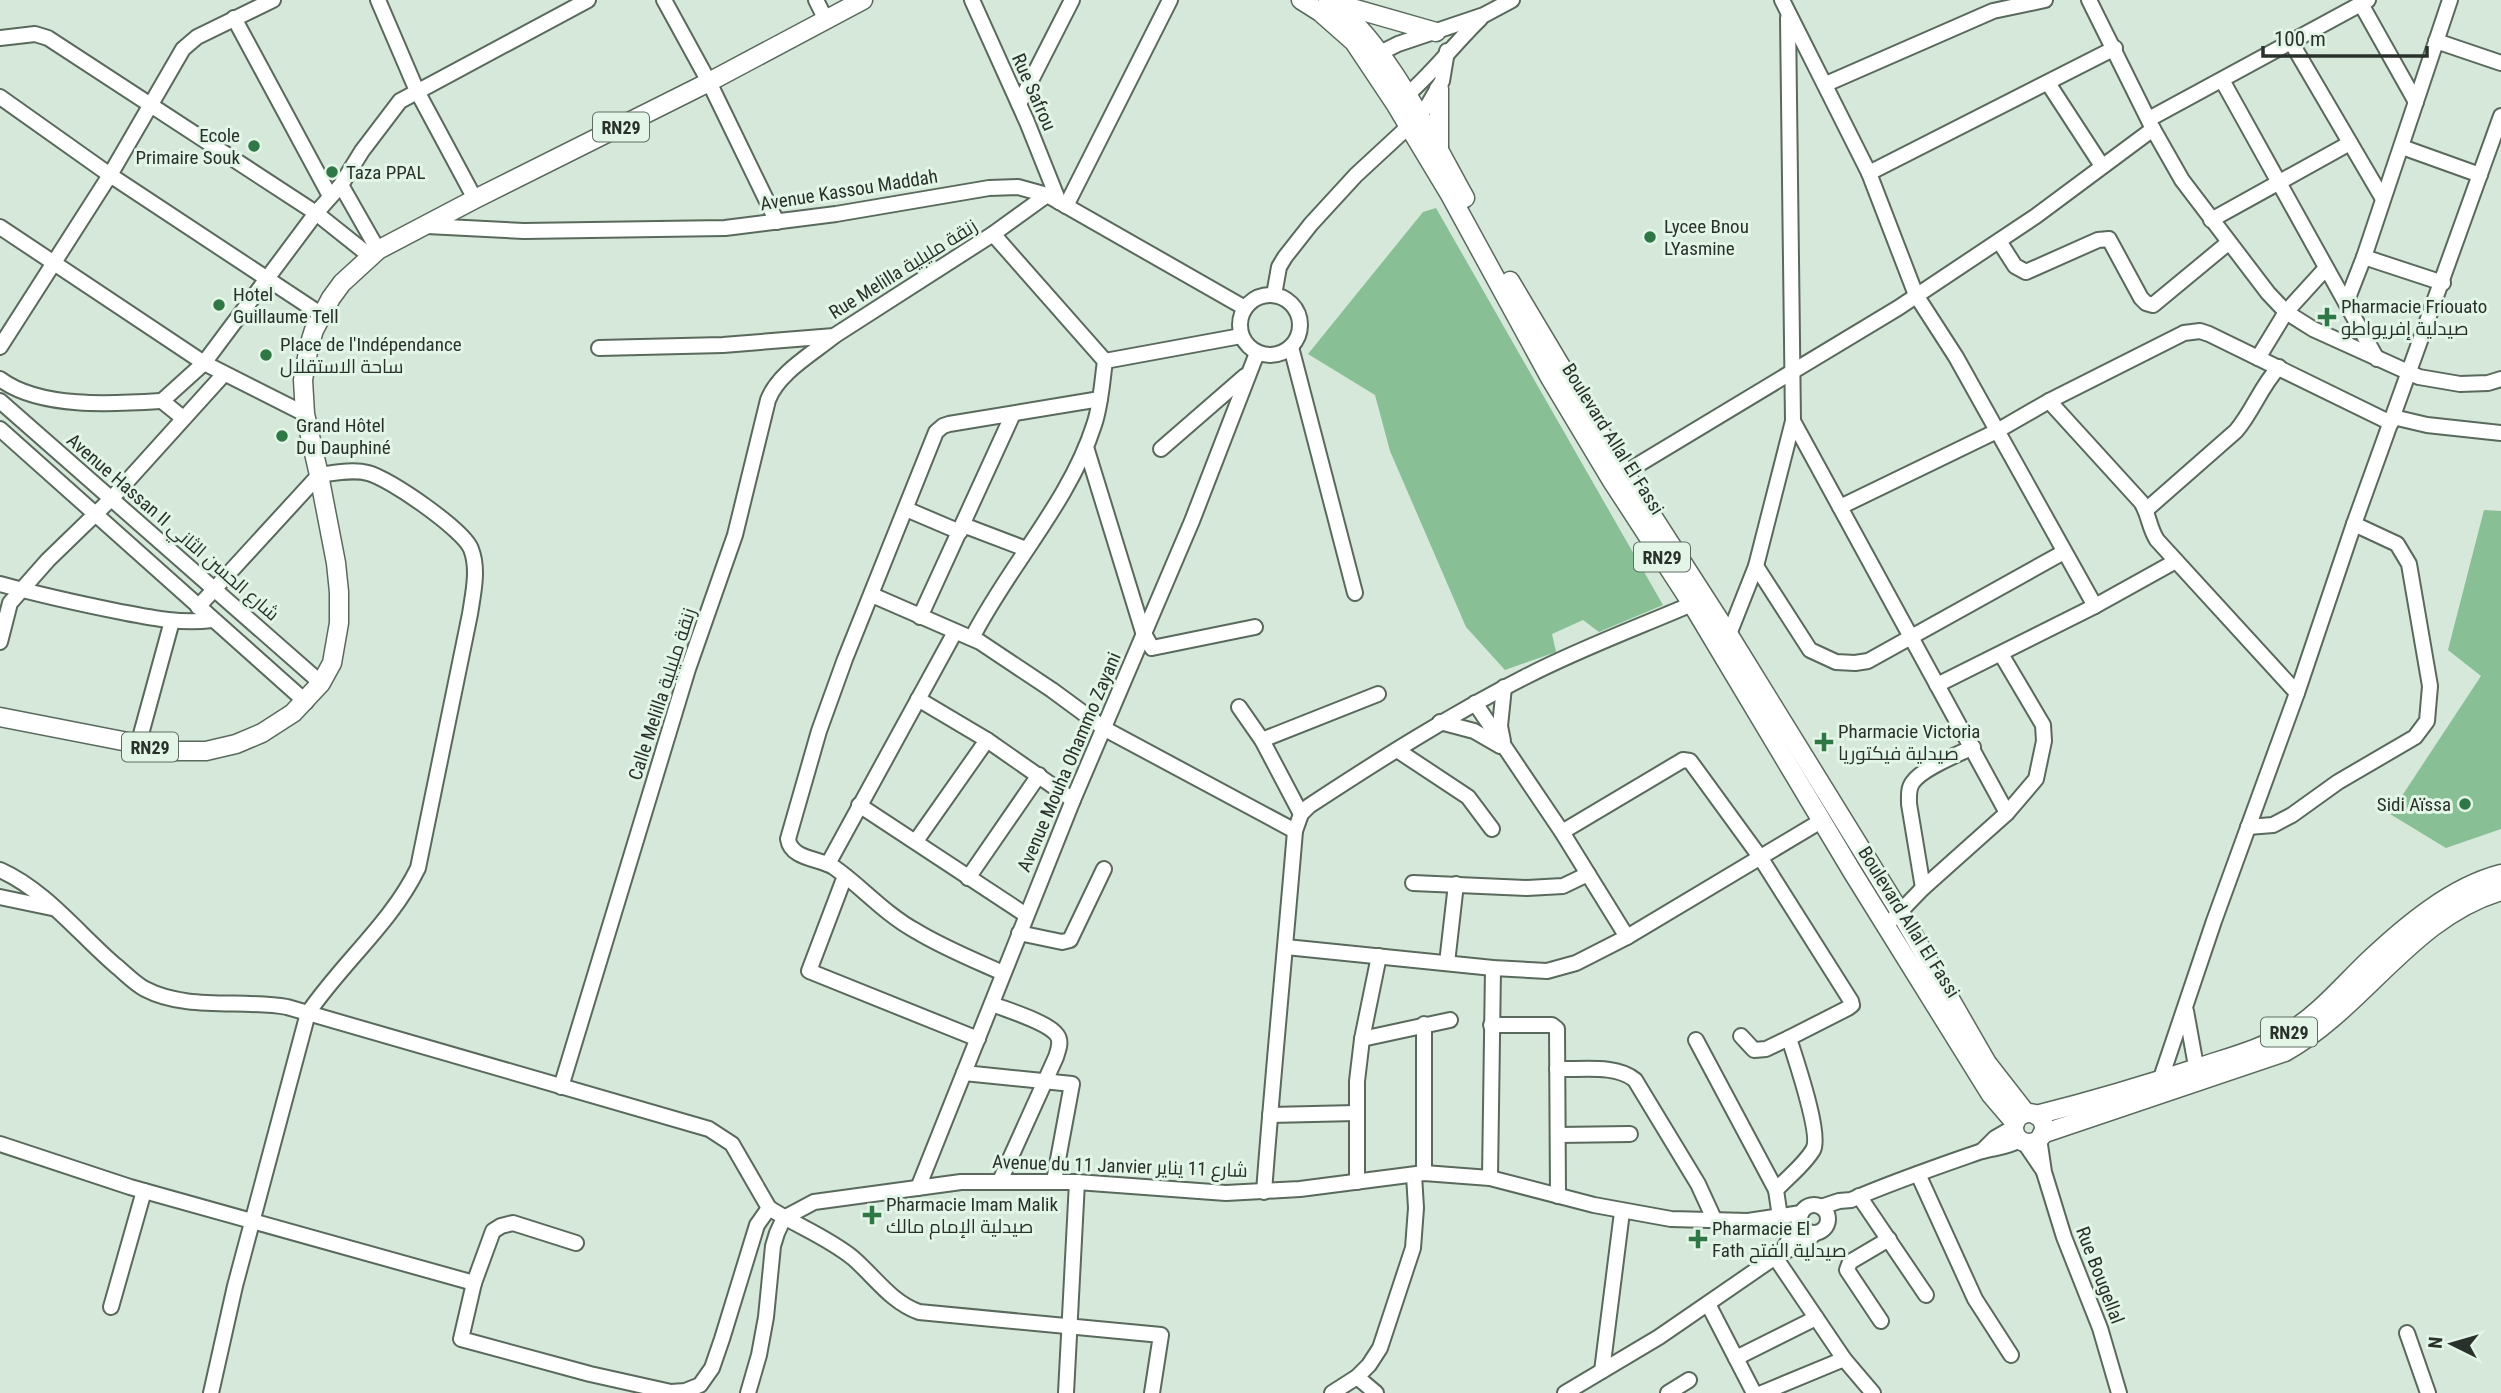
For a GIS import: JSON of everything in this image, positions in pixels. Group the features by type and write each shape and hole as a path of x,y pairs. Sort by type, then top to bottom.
{"main road":[{"name":"RN29","path":"0,717 174,751 206,751 236,744 262,733 300,707 321,683 332,663 339,623 339,592 319,475 305,414 303,380 314,330 342,283 374,253 863,0"},
{"name":"Boulevard Allal El Fassi","path":"1301,0 1320,12 1372,57"},
{"name":"Boulevard Allal El Fassi","path":"1330,1 1355,23 1372,57 1439,152 1692,604 1821,821 1893,918"},
{"path":"1330,1 1436,32"},
{"path":"1439,89 1439,152"},
{"name":"Boulevard Allal El Fassi","path":"1414,120 1549,376 1729,635 1893,918 2027,1129"},
{"name":"RN29","path":"2027,1129 2198,1075 2288,1033 2343,987 2395,937 2432,908 2480,881 2501,874"},
{"name":"RN29","path":"2027,1129 2160,1081 2275,1057 2294,1047 2351,1002 2441,920 2471,902 2501,891"}],"street":[{"path":"0,347 110,175 183,50 197,37 273,0"},
{"path":"378,0 417,91 475,199"},
{"path":"162,401 204,363 316,214 341,185 400,101 588,0"},
{"path":"664,0 709,82 776,222"},
{"path":"816,0 826,20"},
{"name":"Rue Safrou","path":"972,0 1019,104 1057,201"},
{"path":"1019,104 1072,0"},
{"path":"1057,201 1170,0"},
{"path":"1372,57 1398,44 1484,15 1512,0"},
{"path":"1826,84 1993,11 2045,0"},
{"path":"2089,0 2182,180 2228,243 2286,312 2313,330 2409,373 2460,384 2488,383 2501,379"},
{"path":"2346,303 2402,147 2450,0"},
{"path":"1618,476 1898,308 1999,241 2102,166 2151,124 2221,80 2365,2 2416,102"},
{"path":"1785,6 1869,173 1916,295 1956,357 2095,606"},
{"path":"1722,653 1756,566 1793,421 1785,6"},
{"path":"1401,100 1484,15"},
{"path":"234,18 330,196"},
{"path":"0,38 35,34 48,38 374,253"},
{"path":"2436,41 2501,63"},
{"path":"2291,42 2383,199"},
{"path":"1869,173 2115,48"},
{"path":"1274,295 1279,267 1304,232 1356,174 1414,120 1439,89 1447,51"},
{"path":"2221,80 2377,359"},
{"path":"2048,83 2102,166"},
{"path":"0,97 110,175 322,315"},
{"path":"2160,1081 2354,524 2501,116"},
{"path":"2211,220 2350,143"},
{"path":"2402,147 2480,175"},
{"path":"341,185 374,253"},
{"name":"Avenue Kassou Maddah","path":"427,226 585,232 725,228 836,214 989,188 1018,187 1057,201 1245,308"},
{"name":"Rue Melilla زنقة مليلية","path":"599,348 734,344 834,336 993,234 1057,201"},
{"path":"0,227 204,363 305,414"},
{"path":"971,638 1061,494 1086,447 1095,423 1105,361 993,234"},
{"path":"1999,241 2015,266 2026,272 2098,240 2109,239 2143,301 2153,305 2228,243"},
{"path":"2364,257 2443,283"},
{"path":"2258,358 2286,312 2326,268"},
{"path":"1274,295 1292,304 1297,312 1299,331 1291,347 1275,355 1257,352 1250,347 1241,335 1240,323 1245,308 1258,297 1274,295"},
{"path":"1840,507 1997,431 2049,401 2192,331 2209,334 2392,420 2501,433"},
{"path":"1105,361 1241,335"},
{"name":"Calle Melilla زنقة مليلية","path":"561,1087 688,668 735,534 770,394 792,370 834,336"},
{"path":"1291,347 1354,593"},
{"name":"Avenue Mouha Ohammo Zayani","path":"918,1188 1073,800 1192,521 1257,352"},
{"path":"2146,510 2236,431 2279,368"},
{"path":"1161,449 1249,372"},
{"path":"0,642 10,603 48,559 112,498 225,374"},
{"path":"0,379 11,388 32,395 66,401 162,401 183,418"},
{"path":"1003,973 916,931 872,901 828,864 794,852 788,839 819,731 845,659 939,428 1100,399"},
{"name":"Avenue Hassan II شارع الحسن الثاني","path":"0,401 321,683"},
{"path":"2049,401 2141,502 2153,535 2297,693"},
{"path":"920,617 1013,414"},
{"path":"1793,421 2007,813"},
{"name":"Avenue Hassan II شارع الحسن الثاني","path":"0,429 198,607 300,707"},
{"path":"1086,447 1143,632 1152,648 1255,627"},
{"path":"198,607 319,475 367,472 390,482 461,536 472,551 475,571 465,638 418,868 409,887 321,993 308,1013 235,1286 211,1393"},
{"path":"906,509 1026,549"},
{"path":"2248,827 2273,825 2292,815 2338,782 2415,737 2427,721 2430,686 2409,564 2397,544 2354,524"},
{"path":"1756,566 1810,650 1820,657 1836,662 1855,663 1868,661 2064,552"},
{"path":"1937,685 2095,606 2176,561"},
{"path":"0,584 172,621 212,621"},
{"path":"872,596 971,638 1052,690 1105,729 1295,831"},
{"path":"1264,1192 1295,831 1301,814 1309,806 1440,722 1504,687 1569,656 1692,604"},
{"path":"138,745 172,621"},
{"path":"828,864 955,632"},
{"path":"1893,918 2007,813 2036,779 2045,732 2001,654"},
{"path":"1504,687 1500,726 1504,749"},
{"path":"1262,740 1378,694"},
{"path":"918,699 987,740 1073,800"},
{"path":"1475,703 1562,832 1627,937"},
{"path":"1239,707 1262,740 1292,792 1301,814"},
{"path":"1440,722 1474,731 1504,749"},
{"path":"916,841 987,740"},
{"path":"1923,888 1909,790 1914,780 1923,773 1973,747"},
{"path":"1397,750 1468,797 1492,829"},
{"path":"1562,832 1683,760 1690,761 1760,857 1852,1005 1766,1049 1754,1050 1741,1036"},
{"path":"968,878 1039,775"},
{"path":"859,805 1027,915"},
{"path":"1286,947 1547,971 1576,963 1627,937 1821,821"},
{"path":"1019,933 1062,942 1070,940 1104,869"},
{"path":"0,870 15,877 53,908 103,955 145,989 176,1000 261,1003 308,1013 709,1129 724,1137 739,1154 769,1208 813,1232 852,1258 901,1305 936,1315 1161,1335 1152,1393"},
{"path":"1413,883 1527,888 1563,886 1588,874"},
{"path":"845,876 809,971 978,1039"},
{"path":"15,877 0,897 53,908"},
{"path":"1447,963 1456,884"},
{"path":"1357,1182 1356,1113 1362,1039 1379,956"},
{"path":"1490,1178 1493,968"},
{"path":"992,1004 1040,1024 1057,1035 1060,1046 1000,1181"},
{"path":"2185,1010 2198,1075"},
{"path":"1362,1039 1450,1020"},
{"path":"1332,1393 1357,1377 1380,1348 1413,1248 1419,1174 1424,1024"},
{"path":"1491,1026 1555,1026 1558,1196"},
{"path":"1776,1190 1807,1157 1816,1142 1789,1038"},
{"path":"1696,1041 1776,1190 1780,1217"},
{"path":"1557,1069 1613,1071 1628,1074 1636,1080 1698,1184 1715,1221"},
{"path":"964,1073 1070,1083 1072,1086 1054,1181"},
{"path":"1270,1115 1356,1113"},
{"path":"1778,1255 1808,1206 1821,1207 1855,1198 1982,1151 1995,1138 2027,1129"},
{"name":"Rue Bougellal","path":"2027,1129 2044,1171 2064,1237 2100,1328 2119,1393"},
{"path":"1558,1135 1630,1134"},
{"path":"0,1144 144,1191 474,1283"},
{"name":"Avenue du 11 Janvier شارع 11 يناير","path":"784,1217 814,1202 961,1182 1054,1181 1226,1193 1264,1192 1419,1174 1490,1178 1622,1212 1671,1219 1748,1221 1800,1217"},
{"path":"1918,1174 1975,1299 2011,1355"},
{"path":"1066,1393 1077,1182"},
{"path":"110,1307 144,1191"},
{"path":"1565,1393 1708,1304 1778,1255 1823,1230 1828,1222 1855,1198"},
{"path":"1855,1198 1889,1239 1926,1295"},
{"path":"1821,1207 1828,1216 1828,1222"},
{"path":"576,1243 513,1223 493,1231 474,1283 461,1339 590,1374 671,1392 685,1391 700,1385 712,1368 736,1297 750,1242 757,1225 769,1208"},
{"path":"1602,1371 1622,1212"},
{"path":"748,1393 759,1356 766,1317 773,1247 784,1217"},
{"path":"1800,1217 1805,1231 1814,1234"},
{"path":"1881,1321 1847,1270 1850,1262 1889,1239"},
{"path":"1778,1255 1844,1359 1873,1393"},
{"path":"1708,1304 1754,1393"},
{"path":"1735,1358 1816,1318"},
{"path":"2407,1333 2428,1393"},
{"path":"1762,1393 1844,1359"},
{"path":"1357,1377 1376,1393"},
{"path":"1668,1393 1689,1380"}],"green space":[{"path":"1436,208 1663,605 1599,632 1583,620 1552,634 1556,652 1505,670 1466,627 1390,451 1375,395 1308,354 1423,212"},
{"path":"2484,510 2501,511 2501,829 2446,848 2390,814 2481,676 2448,650"}],"place":[{"name":"Ecole Primaire Souk","path":"254,146"},
{"name":"Taza PPAL","path":"332,172"},
{"name":"Lycee Bnou LYasmine","path":"1650,237"},
{"name":"Hotel Guillaume Tell","path":"219,305"},
{"name":"Pharmacie Friouato صيدلية إفريواطو","path":"2327,317"},
{"name":"Place de l'Indépendance ساحة الاستقلال","path":"266,355"},
{"name":"Grand Hôtel Du Dauphiné","path":"282,436"},
{"name":"Pharmacie Victoria صيدلية فيكتوريا","path":"1824,742"},
{"name":"Sidi Aïssa","path":"2465,804"},
{"name":"Pharmacie Imam Malik صيدلية الإمام مالك","path":"872,1215"},
{"name":"Pharmacie El Fath صيدلية الفتح","path":"1698,1239"}]}
